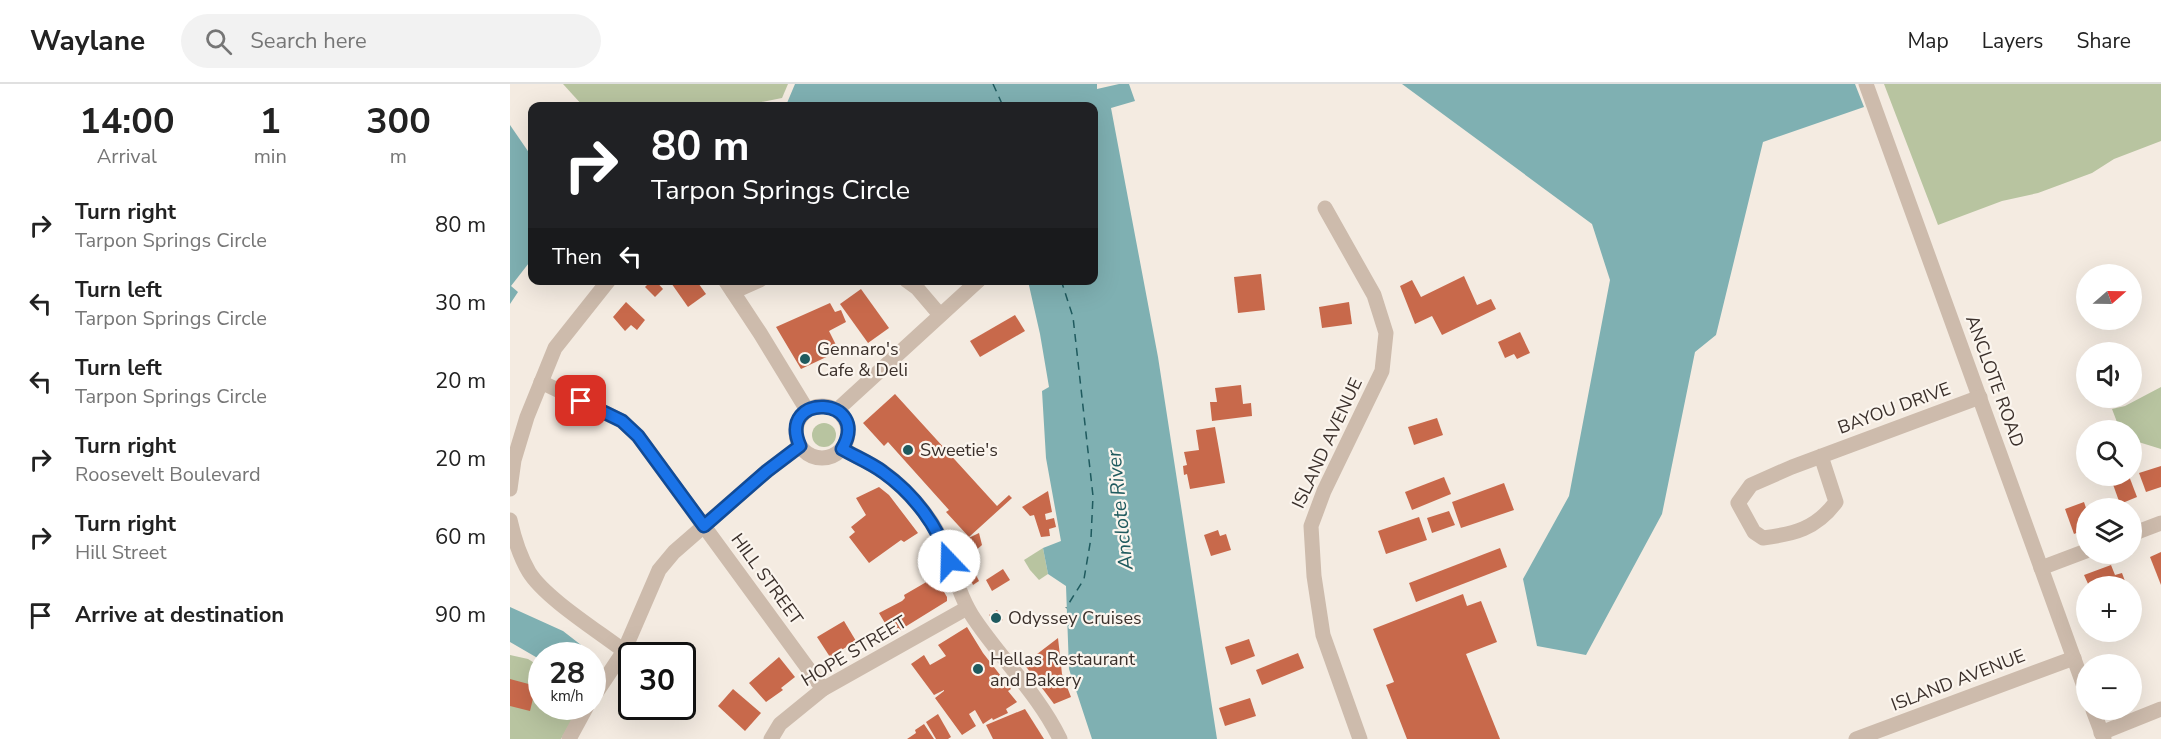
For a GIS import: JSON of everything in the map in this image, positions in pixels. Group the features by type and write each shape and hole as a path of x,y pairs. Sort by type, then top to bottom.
{"street":[{"name":"ANCLOTE ROAD","path":"1866,84 2076,664"},
{"name":"ISLAND AVENUE","path":"1325,208 1374,295 1386,333 1382,371 1324,491 1311,526 1314,576 1323,635 1360,739"},
{"path":"510,489 517,449 526,417 555,348 605,285"},
{"path":"913,285 940,315"},
{"path":"837,410 974,285"},
{"path":"729,286 807,411"},
{"name":"HILL STREET","path":"541,382 622,421 638,436 823,689"},
{"name":"BAYOU DRIVE","path":"1821,456 1836,502 1826,516 1794,534 1763,538 1754,532 1738,503 1751,485 1821,456 1980,397"},
{"path":"822,406 837,410 848,426 847,441 842,449 829,458 812,456 800,446 797,439 798,423 807,411 822,406"},
{"path":"628,642 659,570 674,552 767,471 800,446"},
{"path":"842,449 898,483 929,519 938,531 967,608 1054,727 1060,739"},
{"path":"510,520 517,547 529,573 545,591 618,646"},
{"path":"2142,530 2161,523"},
{"path":"2041,568 2076,555"},
{"name":"HOPE STREET","path":"771,739 780,724 823,689 967,608"},
{"name":"ISLAND AVENUE","path":"1856,739 2074,658"},
{"path":"606,678 618,660"},
{"path":"2096,720 2102,736 2161,710"},
{"path":"569,739 579,720"},
{"path":"1899,724 1904,739"}],"green space":[{"path":"563,84 788,84 782,98 762,102 579,102"},
{"path":"1884,84 2161,84 2161,141 2114,159 2092,173 2038,193 2002,201 1938,225"},
{"path":"2161,387 2161,449 2142,443 2142,420 2116,420 2112,409 2142,408 2142,397"},
{"path":"824,423 833,426 836,435 833,444 824,447 815,444 812,435 815,426"},
{"path":"1043,548 1048,574 1039,580 1024,560"},
{"path":"510,655 528,659 528,720 572,720 561,739 510,739"}],"water":[{"name":"Anclote River","path":"795,84 1097,84 1097,89 1129,84 1135,101 1111,108 1158,357 1217,739 1092,739 1069,669 1066,586 1048,574 1043,548 1061,541 1046,458 1042,391 1049,387 1029,285 1098,285 1098,102 787,102"},
{"path":"1402,84 1855,84 1864,107 1763,142 1716,335 1695,352 1662,514 1586,655 1537,646 1523,579 1569,496 1610,280 1592,224"},
{"path":"510,125 528,151 528,264 511,286 518,292 510,304"},
{"path":"510,607 563,631 577,642 528,642 528,652 510,642"}],"building":[{"path":"1261,274 1265,310 1238,313 1234,277"},
{"path":"1464,276 1477,305 1491,299 1496,309 1442,335 1432,316 1415,324 1400,286 1412,280 1421,297"},
{"path":"659,285 663,289 655,297 645,287"},
{"path":"673,285 700,285 706,294 688,307"},
{"path":"861,289 889,328 868,343 840,304"},
{"path":"626,302 645,320 637,330 631,325 625,331 613,317"},
{"path":"1349,302 1352,324 1322,328 1319,307"},
{"path":"830,303 835,312 841,310 846,322 829,331 839,351 801,369 776,327"},
{"path":"1015,315 1025,331 980,357 970,341"},
{"path":"1520,332 1530,353 1517,359 1514,354 1505,358 1498,342"},
{"path":"1241,385 1243,404 1251,403 1252,416 1212,421 1210,402 1217,402 1215,388"},
{"path":"895,394 997,506 1009,495 1012,498 969,537 946,512 949,510 888,442 884,446 863,423"},
{"path":"1437,418 1443,435 1414,445 1408,427"},
{"path":"1215,427 1225,483 1190,489 1187,474 1184,475 1183,466 1187,465 1184,452 1199,450 1196,430"},
{"path":"2161,466 2161,487 2146,492 2142,472"},
{"path":"1444,477 1451,494 1412,510 1405,492"},
{"path":"1504,483 1514,510 1461,528 1452,502"},
{"path":"2114,486 2133,486 2137,497 2118,498"},
{"path":"879,487 889,495 918,533 904,542 901,540 869,563 849,537 855,532 851,527 866,515 856,498"},
{"path":"1048,491 1052,512 1045,514 1046,520 1054,518 1056,527 1049,529 1050,536 1041,537 1034,515 1030,516 1022,507"},
{"path":"2076,505 2076,533 2074,534 2065,509"},
{"path":"1449,511 1455,525 1432,533 1427,518"},
{"path":"1419,517 1427,540 1386,554 1378,531"},
{"path":"1218,530 1220,536 1226,534 1231,550 1211,556 1204,535"},
{"path":"979,533 982,545 966,559 960,556 956,544"},
{"path":"1500,548 1507,567 1416,602 1409,583"},
{"path":"2161,552 2161,585 2150,557"},
{"path":"2111,565 2115,575 2122,573 2123,576 2084,576"},
{"path":"1003,569 1010,580 992,591 986,580"},
{"path":"976,575 979,581 973,585 970,578"},
{"path":"935,577 947,601 892,635 879,613 902,601 905,598 904,595"},
{"path":"1463,594 1467,606 1481,601 1497,642 1466,654 1500,739 1407,739 1386,685 1394,682 1373,629"},
{"name":"Odyssey Cruises","path":"997,610 1003,620 996,625 989,615"},
{"path":"844,621 856,641 830,657 817,637"},
{"path":"967,627 983,653 1011,689 1008,691 1017,702 1006,709 1008,713 993,720 992,718 983,724 975,710 969,714 976,726 962,735 935,698 944,690 934,695 911,664 924,655 930,665 946,656 938,645"},
{"path":"1058,638 1062,674 1071,697 1054,704 1024,664"},
{"path":"1249,639 1255,656 1231,665 1225,647"},
{"path":"1298,653 1304,668 1262,685 1256,670"},
{"path":"779,657 795,677 781,688 783,690 766,702 749,683"},
{"path":"510,679 528,684 528,710 510,706"},
{"path":"733,689 761,713 745,731 718,706"},
{"path":"1250,698 1256,716 1225,726 1219,708"},
{"path":"1025,709 1044,739 993,739 986,725"},
{"path":"938,714 951,737 948,739 936,739 926,722"},
{"path":"924,724 934,739 907,739 916,733 915,730"}],"ferry route":[{"path":"993,84 1001,102"},
{"path":"1063,285 1073,317 1093,496 1091,538 1084,579 1066,608"}],"place":[{"name":"Gennaro's Cafe & Deli","path":"805,359"},
{"name":"Sweetie's","path":"908,450"},
{"name":"Odyssey Cruises","path":"996,618"},
{"name":"Hellas Restaurant and Bakery","path":"978,669"}],"route":[{"path":"581,401 622,421 638,436 704,526 767,471 800,446 796,431 801,416 814,407 830,407 837,410 843,416 849,433 842,449 898,483 938,531 949,561"}]}
